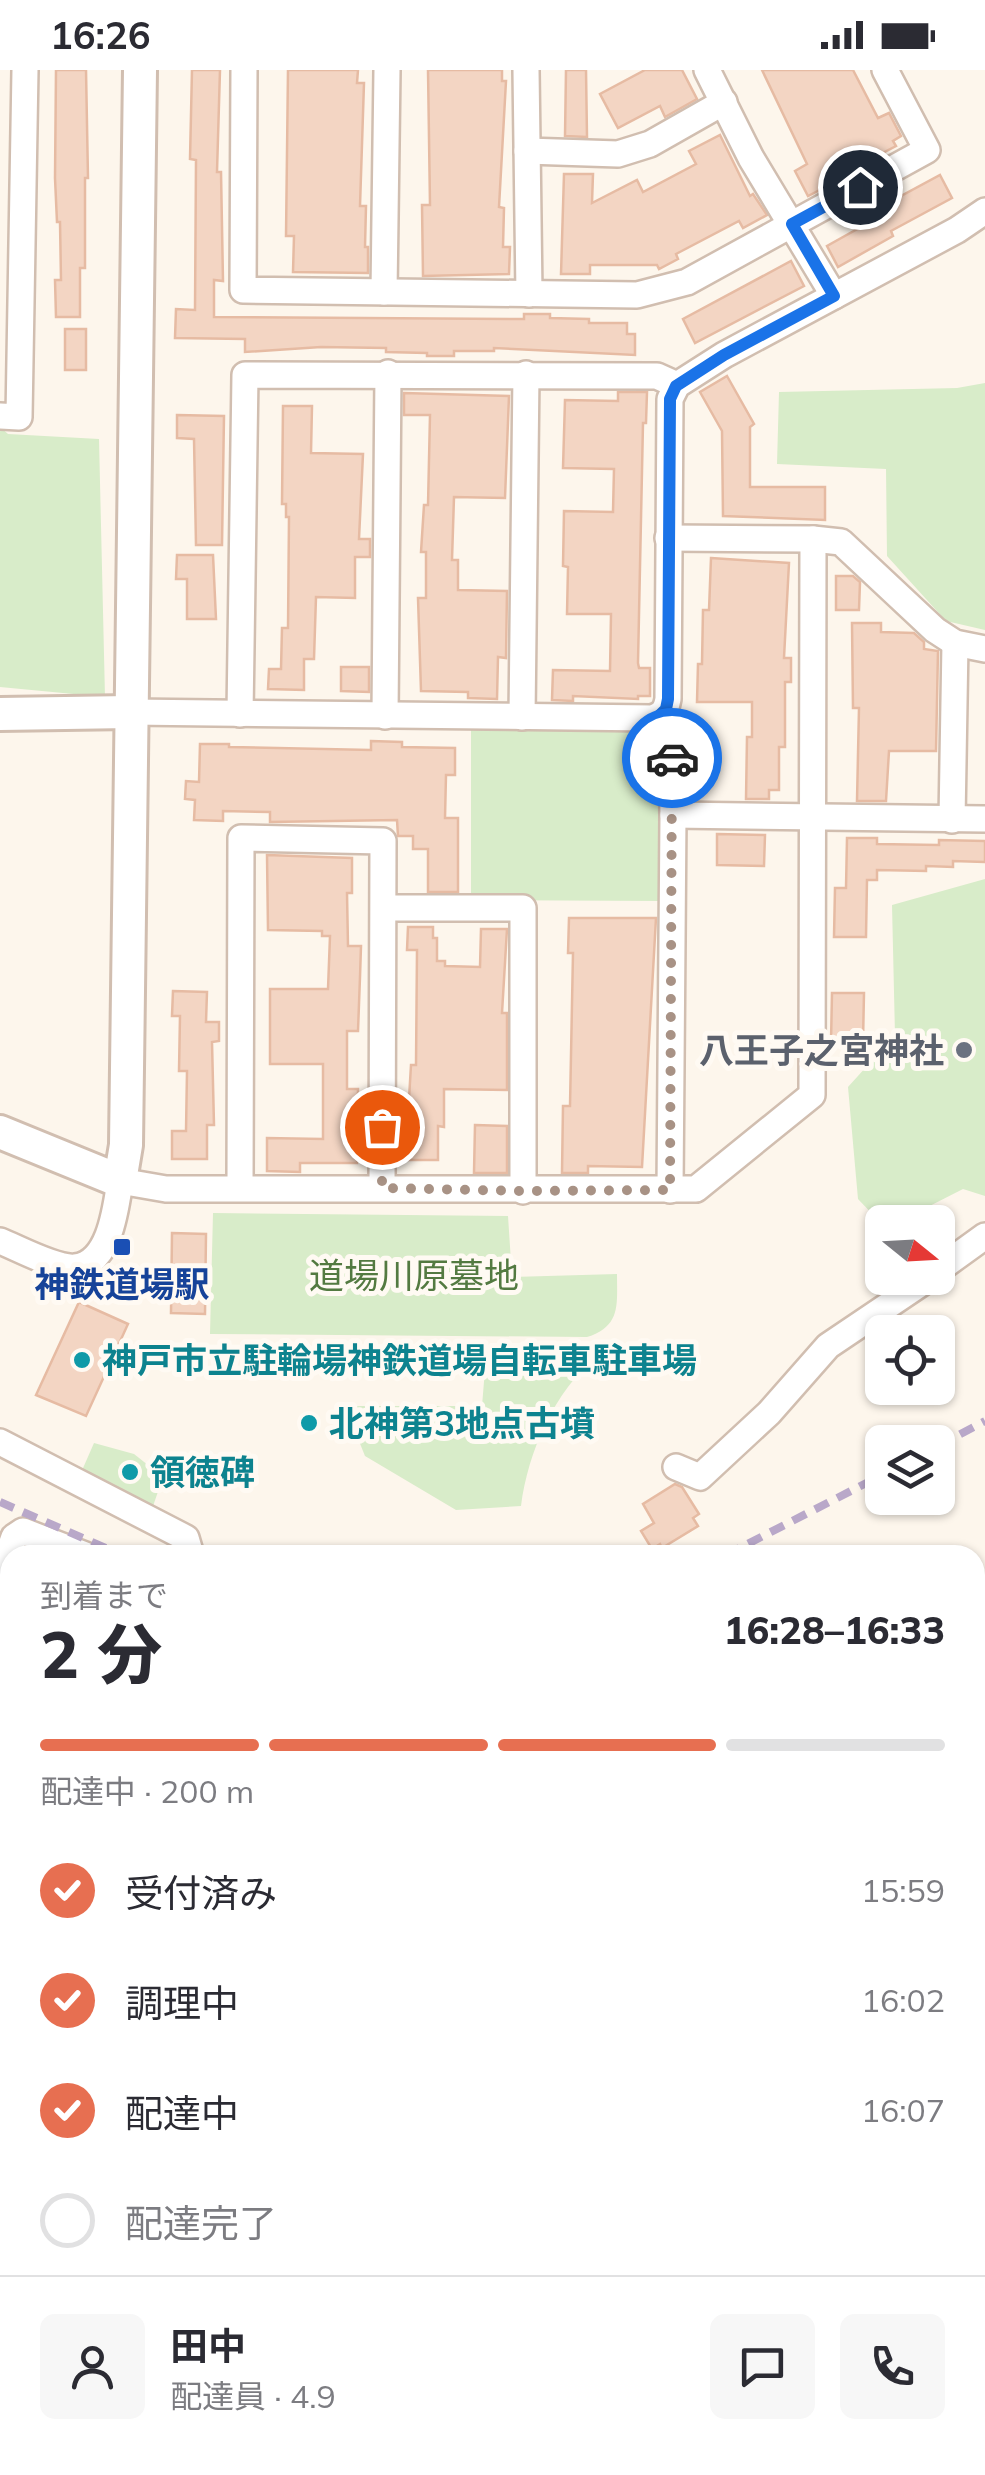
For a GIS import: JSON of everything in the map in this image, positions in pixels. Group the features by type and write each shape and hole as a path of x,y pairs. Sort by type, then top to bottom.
{"street":[{"path":"0,416 20,417 25,70"},
{"path":"0,1240 54,1262 79,1267 94,1257 107,1237 115,1213 126,1145 140,70"},
{"path":"244,70 243,290 637,295 687,282 928,150 885,70"},
{"path":"384,292 388,70"},
{"path":"526,70 529,294"},
{"path":"707,70 752,158 834,296"},
{"path":"527,151 618,154 650,144 724,102"},
{"path":"0,714 659,716 668,699 670,399 676,386 724,355 957,230 985,211"},
{"path":"386,716 388,374"},
{"path":"522,716 526,374"},
{"path":"240,714 245,375 657,376 676,386"},
{"path":"668,538 841,542 954,644 985,649"},
{"path":"0,1132 120,1180 166,1189 696,1189 812,1095 813,539"},
{"path":"952,820 954,644"},
{"path":"659,716 667,725 672,748 674,816 670,1190"},
{"path":"674,816 985,819"},
{"path":"240,1188 241,838 383,841 382,1188"},
{"path":"384,908 523,908 522,1191"},
{"path":"955,1258 985,1236"},
{"path":"676,1467 700,1477 769,1412 828,1346 904,1295"},
{"path":"0,1442 186,1538 188,1545"},
{"path":"10,1545 14,1537 29,1531 62,1545"}],"green space":[{"path":"985,383 985,630 946,621 887,556 886,469 777,464 779,392 957,388"},
{"path":"0,427 8,434 99,439 105,697 0,687"},
{"path":"471,727 663,727 662,901 471,900"},
{"path":"985,879 985,1196 963,1189 932,1205 865,1206 858,1199 848,1087 895,1035 892,905"},
{"name":"道場川原墓地","path":"213,1213 508,1216 512,1277 617,1274 615,1313 606,1327 587,1337 210,1334"},
{"path":"597,1356 568,1387 546,1424 530,1465 521,1506 456,1510 365,1456 345,1406 482,1406 486,1357"},
{"path":"94,1443 134,1454 163,1477 152,1509 80,1475"}],"building":[{"path":"56,70 86,70 88,178 80,317 56,317 55,280 61,280 55,178"},
{"path":"192,70 220,70 217,172 221,172 223,281 214,280 214,317 524,319 524,314 550,314 550,318 589,319 589,323 627,323 627,334 635,334 635,355 494,348 454,351 454,356 386,352 386,348 245,352 245,339 175,338 176,309 195,310 196,160 190,159"},
{"path":"288,70 358,70 357,83 364,83 360,206 366,206 368,273 293,272 294,236 286,236"},
{"path":"428,70 502,70 502,81 506,81 499,207 504,208 503,247 510,247 509,274 423,276 422,205 430,205"},
{"path":"566,70 586,70 587,137 565,136"},
{"path":"645,70 682,70 697,99 665,117 660,106 618,128 600,94"},
{"path":"762,70 853,70 878,118 889,113 901,136 893,141 896,146 808,196 795,171 807,164"},
{"path":"720,135 750,196 753,194 767,215 743,228 739,221 676,254 678,259 659,269 657,265 590,265 590,274 561,274 564,174 593,174 592,203 637,180 643,192 696,164 689,151"},
{"path":"940,175 952,198 891,231 893,236 838,267 827,246 868,223 864,216"},
{"path":"791,261 804,286 695,343 683,319"},
{"path":"65,329 86,329 86,370 65,370"},
{"path":"727,376 754,424 750,427 750,487 825,487 825,520 723,516 722,431 700,392"},
{"path":"618,392 647,392 638,663 639,668 650,668 650,696 573,696 573,701 552,700 553,670 610,671 611,614 567,614 564,511 613,512 614,469 563,468 565,400 618,401"},
{"path":"404,393 509,396 505,498 454,497 452,560 458,560 458,590 507,591 506,658 498,657 497,699 468,698 468,692 421,691 418,598 426,598 426,552 421,552 424,505 428,505 430,415 404,415"},
{"path":"283,406 312,406 311,453 363,454 359,539 370,539 370,557 355,557 355,598 316,597 314,659 304,659 304,690 268,689 269,669 281,669 282,628 288,628 289,517 286,504 282,504"},
{"path":"177,415 224,416 222,545 196,545 194,439 177,438"},
{"path":"177,555 213,555 216,619 187,619 187,579 176,579"},
{"path":"711,558 789,563 784,658 791,658 791,682 785,682 785,747 779,747 779,790 769,790 769,799 746,799 752,702 697,702 703,610 709,610"},
{"path":"836,576 853,576 860,582 859,610 836,610"},
{"path":"852,623 881,623 881,632 914,633 924,642 924,649 938,651 936,751 889,751 886,801 857,801 859,708 853,708"},
{"path":"341,667 369,667 369,692 341,691"},
{"path":"371,741 402,742 402,747 455,748 455,775 446,775 445,818 458,818 458,892 428,892 428,849 413,849 413,836 398,836 397,820 270,822 270,812 223,811 223,821 194,820 195,800 185,799 186,781 199,782 200,744 371,750"},
{"path":"717,834 765,835 764,866 717,865"},
{"path":"847,838 877,838 877,844 985,841 985,862 953,861 953,867 926,866 926,871 877,870 877,880 867,880 866,937 834,937 835,888 846,888"},
{"path":"267,855 352,858 352,893 347,893 348,946 361,946 358,1031 347,1031 347,1089 358,1089 357,1163 300,1163 300,1172 267,1171 267,1138 323,1139 323,1064 270,1064 270,989 328,989 330,936 322,936 322,931 268,930"},
{"path":"569,918 656,918 642,1167 588,1166 588,1173 562,1173 563,1106 570,1106 573,953 568,953"},
{"path":"408,927 433,927 437,961 445,961 445,966 480,967 481,929 507,929 502,1013 507,1013 507,1090 444,1089 444,1127 438,1126 438,1160 400,1160 401,1133 407,1133 411,1065 416,1065 417,950 407,950"},
{"path":"173,991 207,992 206,1022 219,1022 219,1041 212,1042 214,1125 207,1125 207,1159 172,1159 172,1131 186,1131 187,1071 179,1071 180,1016 172,1016"},
{"path":"832,993 864,993 863,1042 831,1042"},
{"path":"475,1125 507,1126 507,1173 474,1173"},
{"path":"172,1233 206,1234 205,1314 171,1313"},
{"name":"神戸市立駐輪場神鉄道場自転車駐車場","path":"79,1302 128,1324 86,1416 36,1395"},
{"path":"675,1484 682,1487 699,1514 693,1518 698,1526 667,1545 650,1545 641,1531 654,1523 643,1504"}],"railway":[{"path":"955,1437 985,1421"},
{"path":"746,1545 865,1484"},
{"path":"0,1502 99,1545"}],"way so far":[{"path":"382,1127 382,1188 670,1190 672,758"}],"place":[{"name":"八王子之宮神社","path":"964,1050"},
{"name":"神鉄道場駅","path":"122,1247"},
{"name":"神戸市立駐輪場神鉄道場自転車駐車場","path":"82,1360"},
{"name":"北神第3地点古墳","path":"309,1423"},
{"name":"領徳碑","path":"130,1472"}],"route":[{"path":"672,758 667,725 659,716 668,699 670,399 676,386 724,355 834,296 792,224 860,187"}]}
